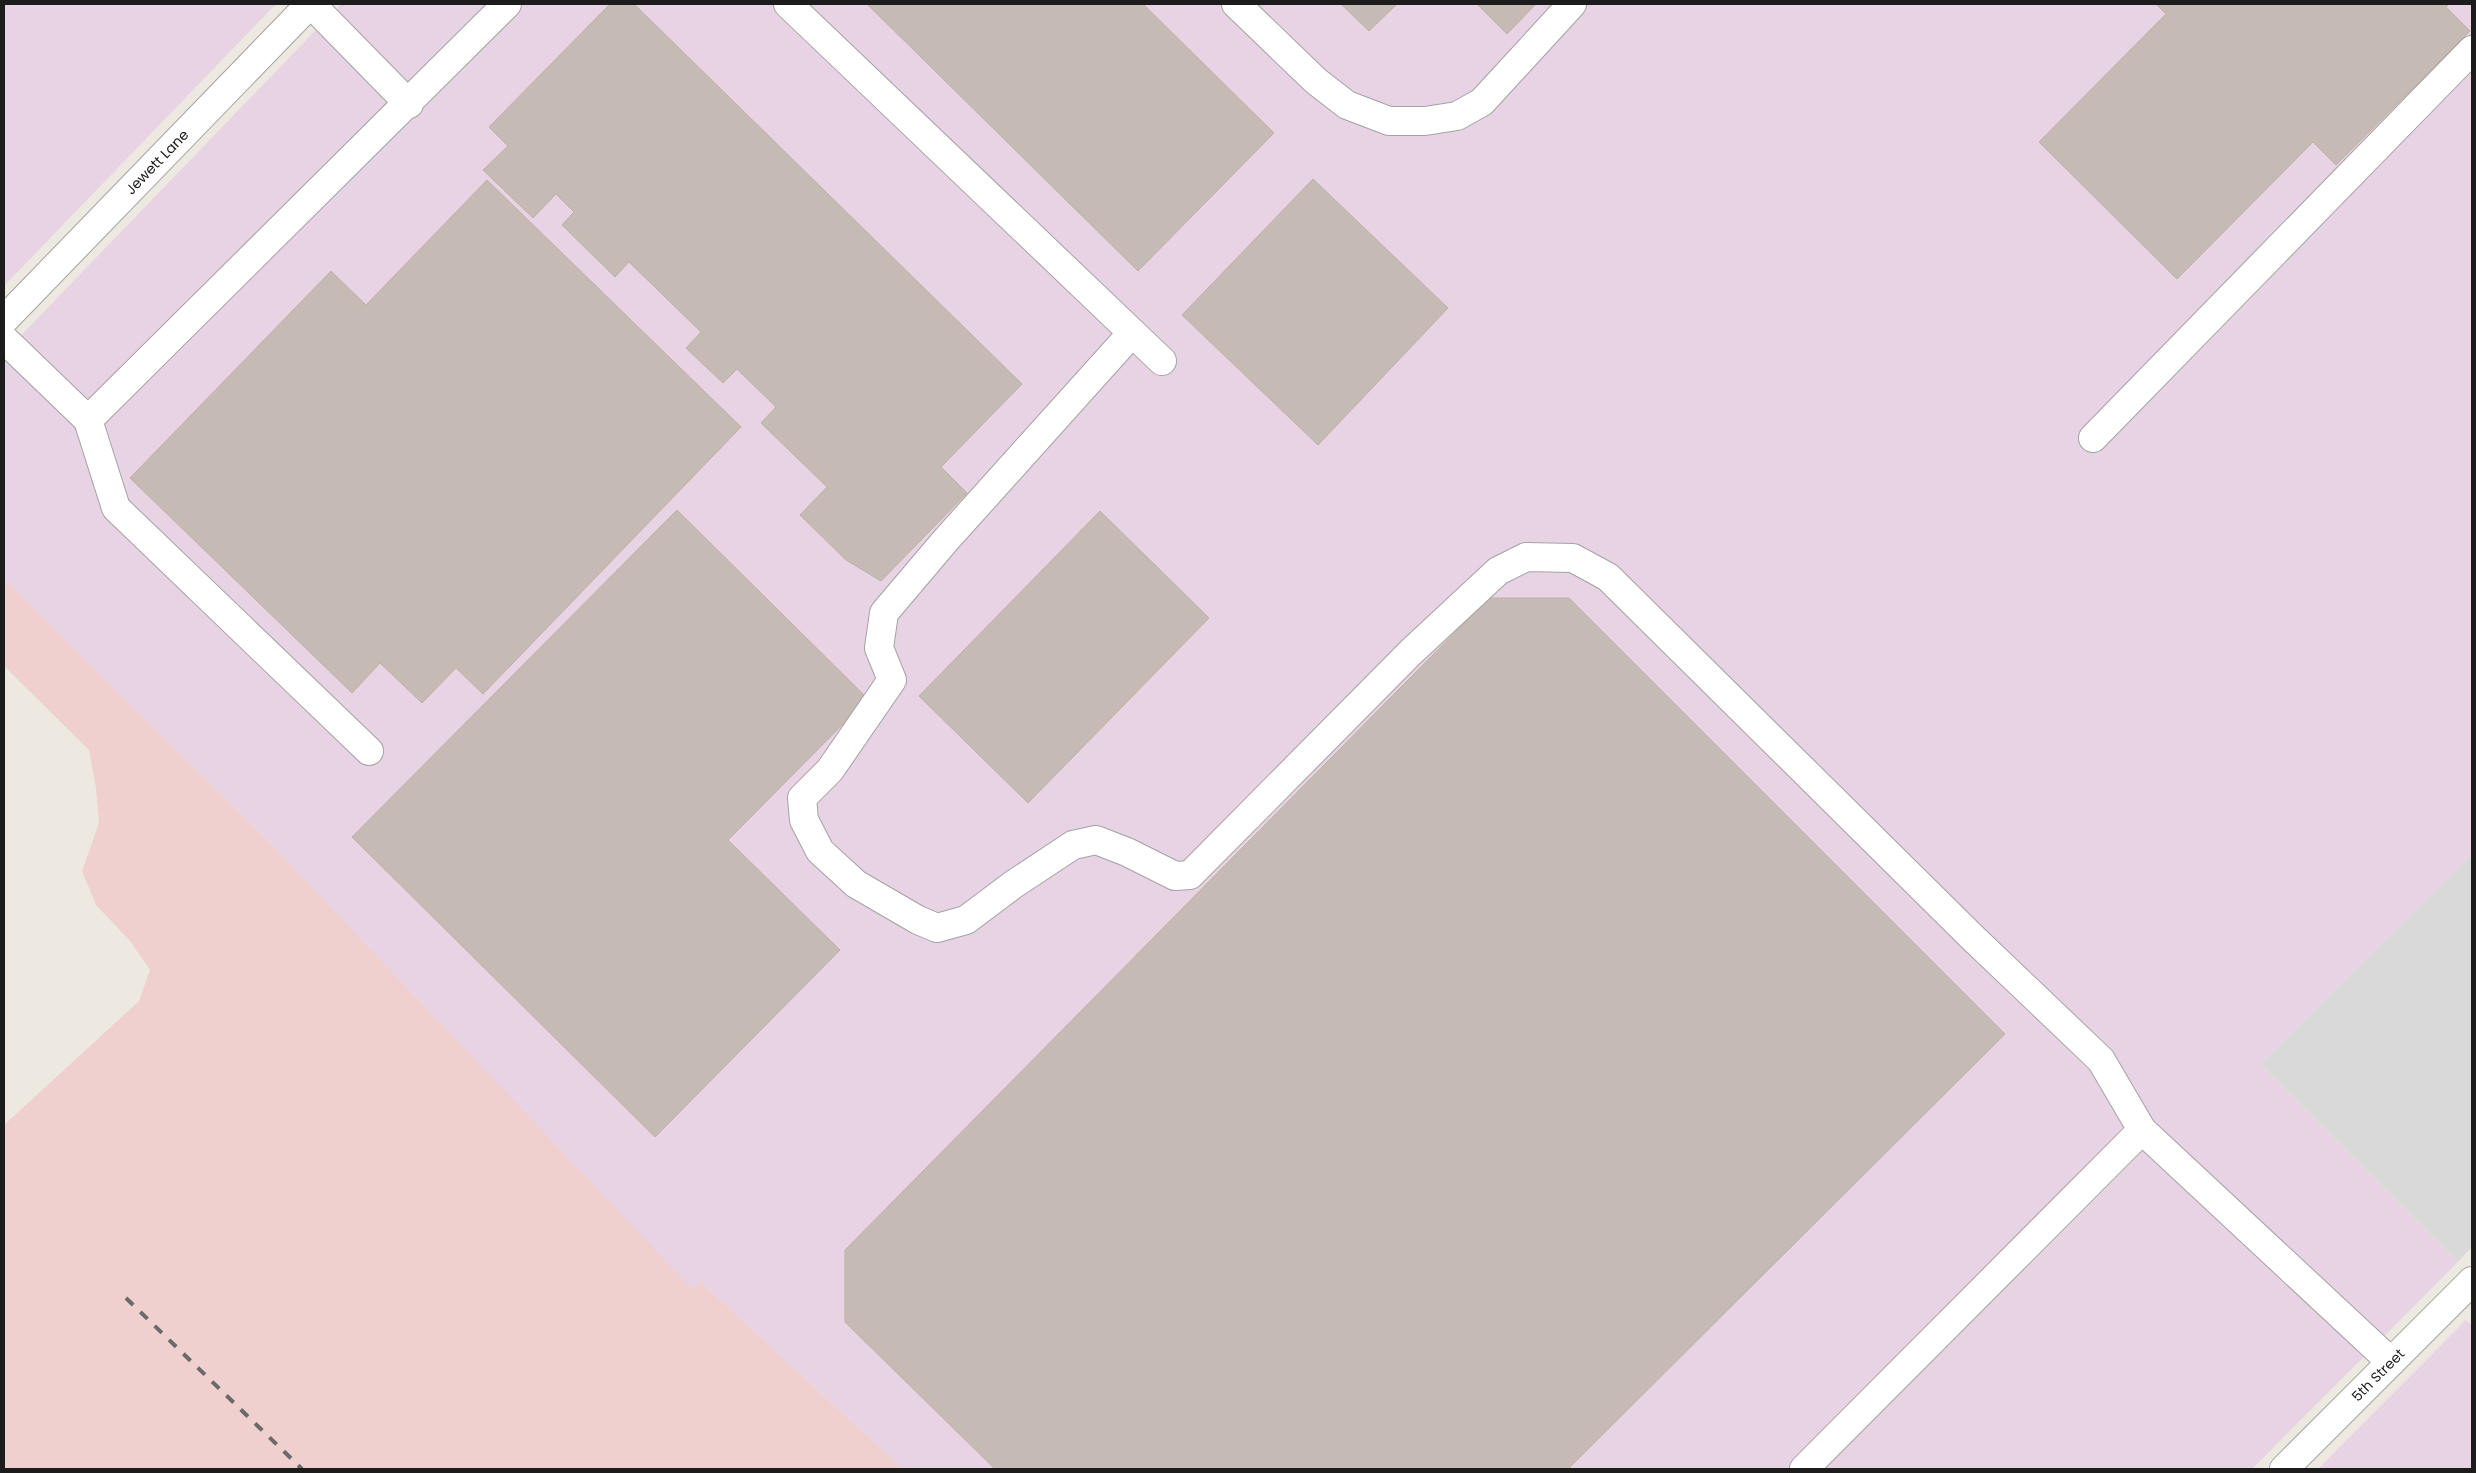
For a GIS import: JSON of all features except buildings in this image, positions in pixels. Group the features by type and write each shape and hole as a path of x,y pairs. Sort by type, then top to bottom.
{"street":[{"path":"310,4 409,104"},
{"name":"Jewett Lane","path":"4,320 310,4"},
{"path":"88,420 409,104 507,4"},
{"path":"788,4 1162,361"},
{"path":"1236,4 1316,82 1347,105 1389,121 1425,121 1457,116 1482,102 1572,4"},
{"path":"2093,438 2472,50"},
{"path":"1132,333 945,541 884,613 879,648 892,680 830,770 802,798 804,820 820,851 856,884 918,920 937,928 966,920 1014,884 1072,845 1096,840 1127,852 1175,876 1190,875 1411,652 1498,571 1526,557 1573,558 1608,577 1972,937 2101,1060 2142,1130 2391,1362"},
{"path":"4,339 88,420 116,508 369,751"},
{"path":"1804,1469 2142,1130"},
{"name":"5th Street","path":"2284,1469 2391,1362 2470,1289"}],"shaded area":[{"path":"4,4 276,4 4,286"},
{"path":"341,4 2472,4 2472,854 2260,1064 2458,1262 2252,1469 903,1469 700,1281 692,1289 275,848 4,579 4,353"},
{"path":"4,579 275,848 692,1288 700,1281 903,1469 4,1469 4,1125 139,1001 150,970 130,941 96,905 82,871 99,823 96,788 89,750 4,666"},
{"path":"2472,854 2472,1247 2458,1262 2260,1064"},
{"path":"2466,1320 2472,1326 2472,1469 2318,1469"}],"railway":[{"path":"126,1298 302,1469"}]}
